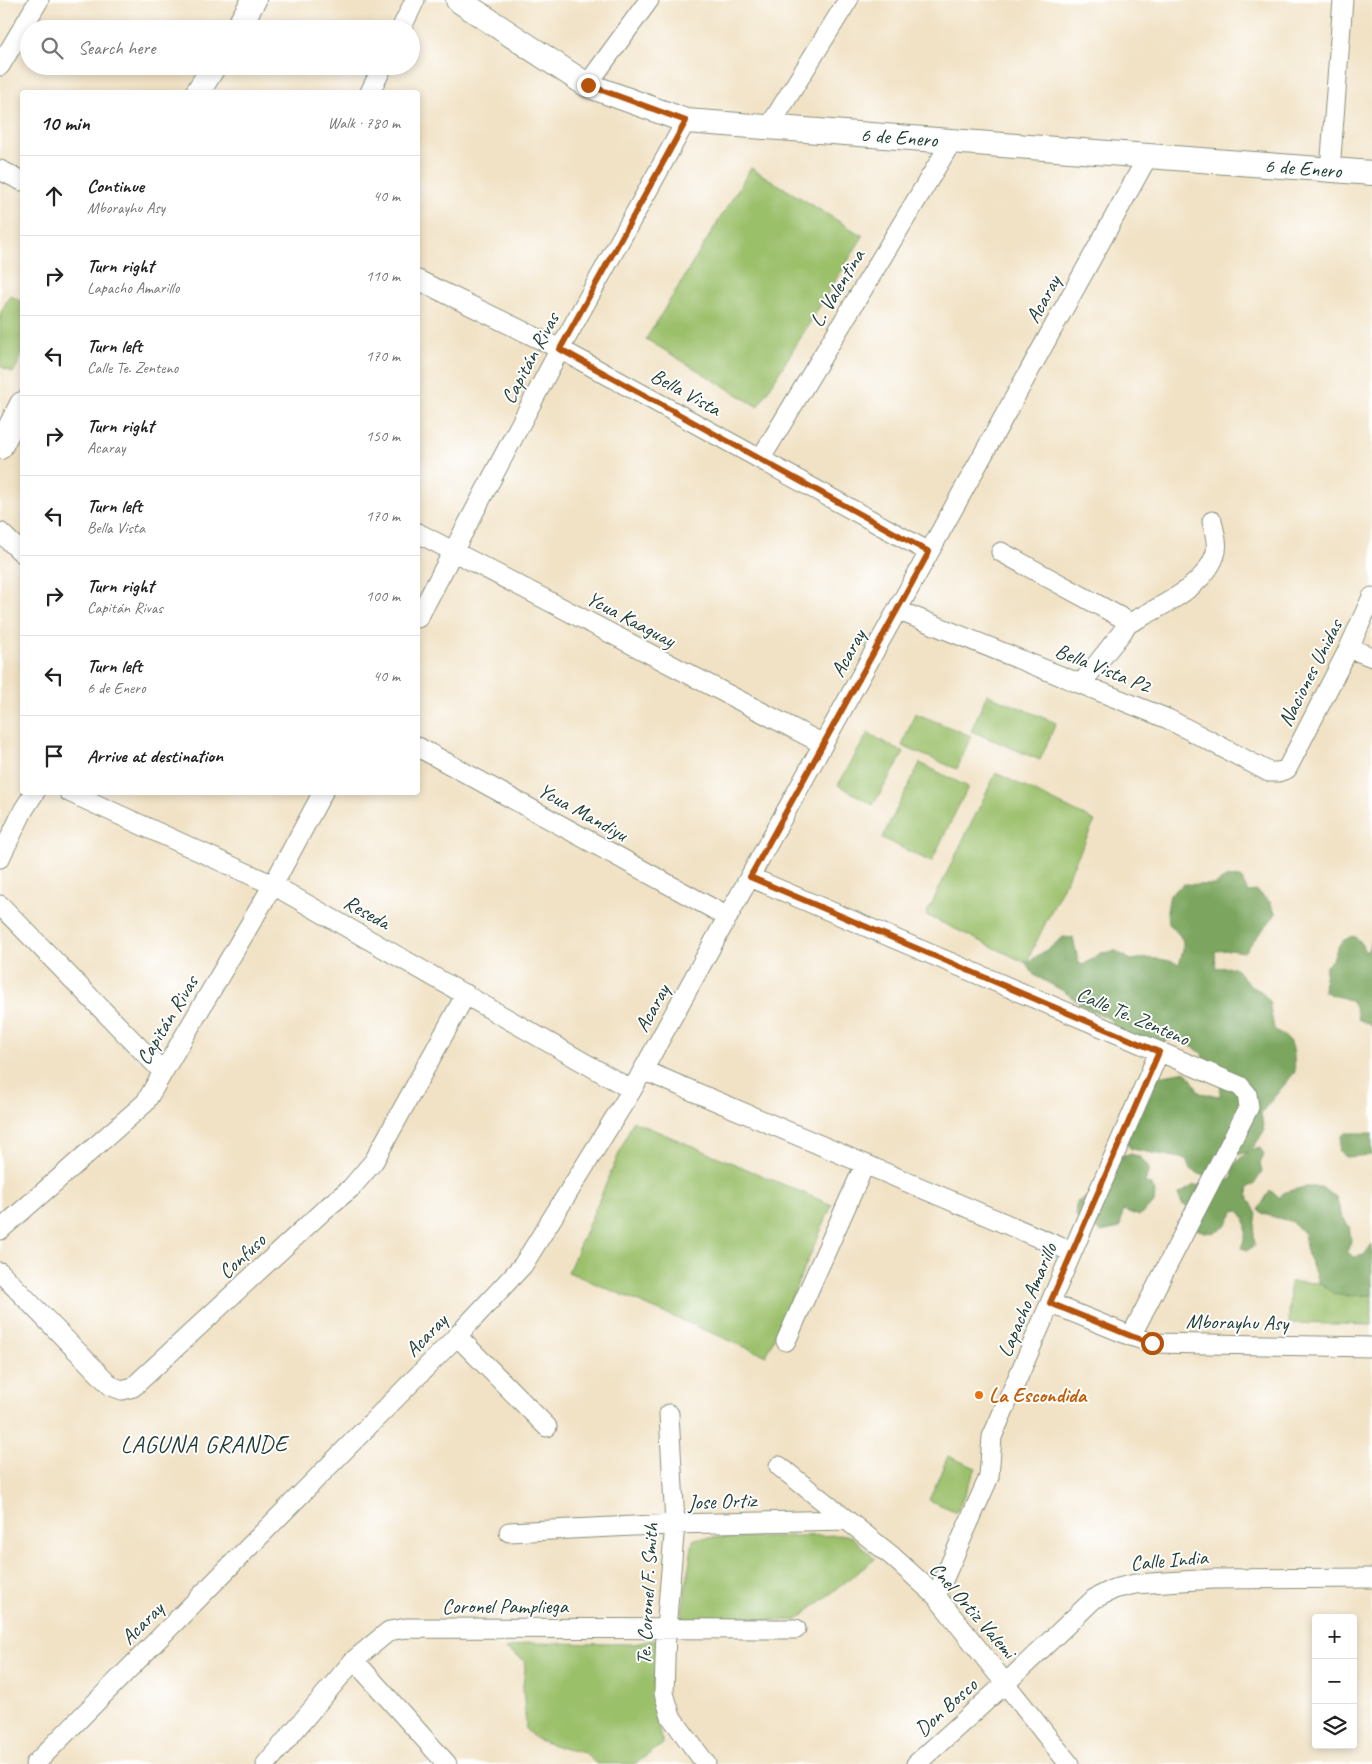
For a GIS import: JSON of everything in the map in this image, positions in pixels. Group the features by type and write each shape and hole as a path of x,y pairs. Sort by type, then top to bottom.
{"main road":[{"path":"242,20 254,0"},
{"name":"6 de Enero","path":"458,0 588,85 686,121 1372,173"},
{"path":"199,90 208,75"},
{"path":"0,447 20,408"}],"street":[{"path":"26,20 38,0"},
{"path":"405,20 415,0"},
{"path":"588,85 649,0"},
{"path":"768,127 848,0"},
{"path":"1330,170 1343,0"},
{"path":"0,66 20,31"},
{"path":"371,90 378,75"},
{"name":"Capitán Rivas","path":"420,614 560,349 686,121"},
{"name":"L. Valentina","path":"760,458 952,141"},
{"name":"Acaray","path":"35,1764 457,1336 523,1265 632,1090 1148,156"},
{"path":"0,170 20,180"},
{"name":"Bella Vista","path":"420,281 560,349 929,552"},
{"path":"1081,684 1126,625 1182,594 1204,574 1216,554 1212,521"},
{"path":"0,532 20,551"},
{"name":"Ycua Kaaguay","path":"420,534 823,744"},
{"path":"1001,552 1124,619 1126,625"},
{"name":"Naciones Unidas","path":"1287,769 1349,648 1372,597"},
{"name":"Bella Vista P2","path":"897,610 1168,718 1269,772 1287,769"},
{"path":"1349,648 1372,657"},
{"name":"Ycua Mandiyu","path":"420,748 728,917"},
{"path":"0,858 24,809 33,795"},
{"name":"Reseda","path":"76,795 273,885 632,1090"},
{"name":"Capitán Rivas","path":"0,1230 144,1103 273,885 321,795"},
{"name":"Calle Te. Zenteno","path":"750,877 1240,1086 1247,1094 1249,1107 1131,1336"},
{"path":"0,904 163,1072"},
{"name":"Confuso","path":"0,1272 111,1386 122,1390 133,1387 324,1210 351,1188 374,1161 466,994"},
{"name":"Lapacho Amarillo","path":"936,1596 989,1476 992,1437 1159,1052"},
{"path":"643,1070 1072,1252"},
{"path":"786,1341 865,1164"},
{"name":"Mborayhu Asy","path":"1050,1303 1131,1336 1156,1343 1372,1347"},
{"path":"457,1336 546,1427"},
{"name":"Te. Coronel F. Smith","path":"669,1414 675,1524 666,1629 664,1693 671,1717 706,1764"},
{"name":"Cnel Ortiz Valemi","path":"779,1466 892,1556 936,1596 1069,1764"},
{"name":"Jose Ortiz","path":"509,1532 675,1524 847,1520"},
{"name":"Calle India","path":"1006,1683 1094,1600 1114,1589 1135,1584 1213,1579 1372,1578"},
{"name":"Coronel Pampliega","path":"266,1764 354,1660 389,1631 406,1628 796,1629"},
{"path":"354,1660 447,1764"},
{"name":"Don Bosco","path":"916,1764 1006,1683"}],"green space":[{"path":"751,168 863,236 758,407 646,339"},
{"path":"10,295 20,301 20,360 13,373 0,366 0,314"},
{"path":"987,694 1056,723 1040,760 971,731"},
{"path":"915,713 971,736 957,769 902,746"},
{"path":"868,733 904,753 873,805 838,785"},
{"path":"920,763 968,787 931,862 882,838"},
{"path":"996,773 1095,821 1026,963 926,915"},
{"path":"1227,877 1241,878 1248,892 1256,891 1270,902 1276,914 1244,952 1230,950 1215,951 1216,968 1234,967 1252,987 1261,991 1269,1001 1274,1029 1286,1038 1292,1046 1295,1072 1261,1113 1264,1131 1251,1151 1260,1148 1264,1154 1260,1164 1262,1172 1255,1183 1248,1188 1249,1199 1257,1214 1254,1234 1255,1245 1248,1250 1241,1248 1245,1238 1246,1224 1239,1210 1234,1211 1222,1229 1212,1233 1207,1232 1192,1227 1190,1208 1182,1204 1178,1195 1194,1185 1223,1187 1225,1180 1233,1177 1233,1169 1236,1162 1248,1152 1227,1157 1215,1174 1203,1176 1189,1168 1186,1159 1131,1149 1122,1137 1137,1103 1151,1094 1157,1076 1186,1071 1200,1093 1220,1096 1221,1079 1205,1072 1202,1053 1179,1039 1165,1041 1116,1033 1110,1019 1083,1006 1065,992 1034,975 1026,963 1063,937 1073,938 1078,960 1083,965 1101,953 1116,951 1131,960 1167,960 1179,964 1183,946 1178,933 1168,924 1167,911 1170,894 1184,884 1215,885"},
{"path":"1354,936 1360,941 1365,952 1369,949 1372,939 1372,1026 1358,1019 1354,1005 1350,1001 1324,991 1326,966 1331,961 1339,945"},
{"path":"633,1121 832,1205 766,1356 568,1272"},
{"path":"1346,1133 1372,1133 1372,1155 1346,1157 1339,1151 1341,1136"},
{"path":"1131,1154 1142,1159 1149,1168 1145,1183 1151,1185 1155,1191 1154,1203 1139,1216 1123,1210 1120,1228 1101,1232 1078,1220 1076,1216 1077,1202 1085,1198 1092,1198 1118,1156"},
{"path":"1304,1187 1321,1187 1336,1197 1342,1217 1349,1226 1351,1241 1347,1252 1354,1257 1364,1255 1372,1244 1372,1295 1346,1296 1334,1294 1319,1283 1307,1253 1304,1234 1293,1222 1263,1214 1259,1209 1270,1190 1280,1199 1283,1193"},
{"path":"1290,1282 1372,1284 1372,1325 1289,1323"},
{"path":"948,1456 976,1468 957,1512 929,1500"},
{"path":"846,1535 852,1537 875,1559 797,1620 684,1622 681,1619 693,1540 698,1538"},
{"path":"655,1640 659,1658 653,1685 654,1700 663,1744 635,1764 596,1764 585,1753 565,1749 536,1739 526,1730 523,1685 524,1660 505,1649 527,1643 633,1644"}],"place":[{"name":"La Escondida","path":"979,1395"}],"district":[{"name":"LAGUNA GRANDE","path":"204,1444"}],"route":[{"path":"588,85 686,121 560,349 929,552 750,877 1159,1052 1050,1303 1152,1343"}]}
